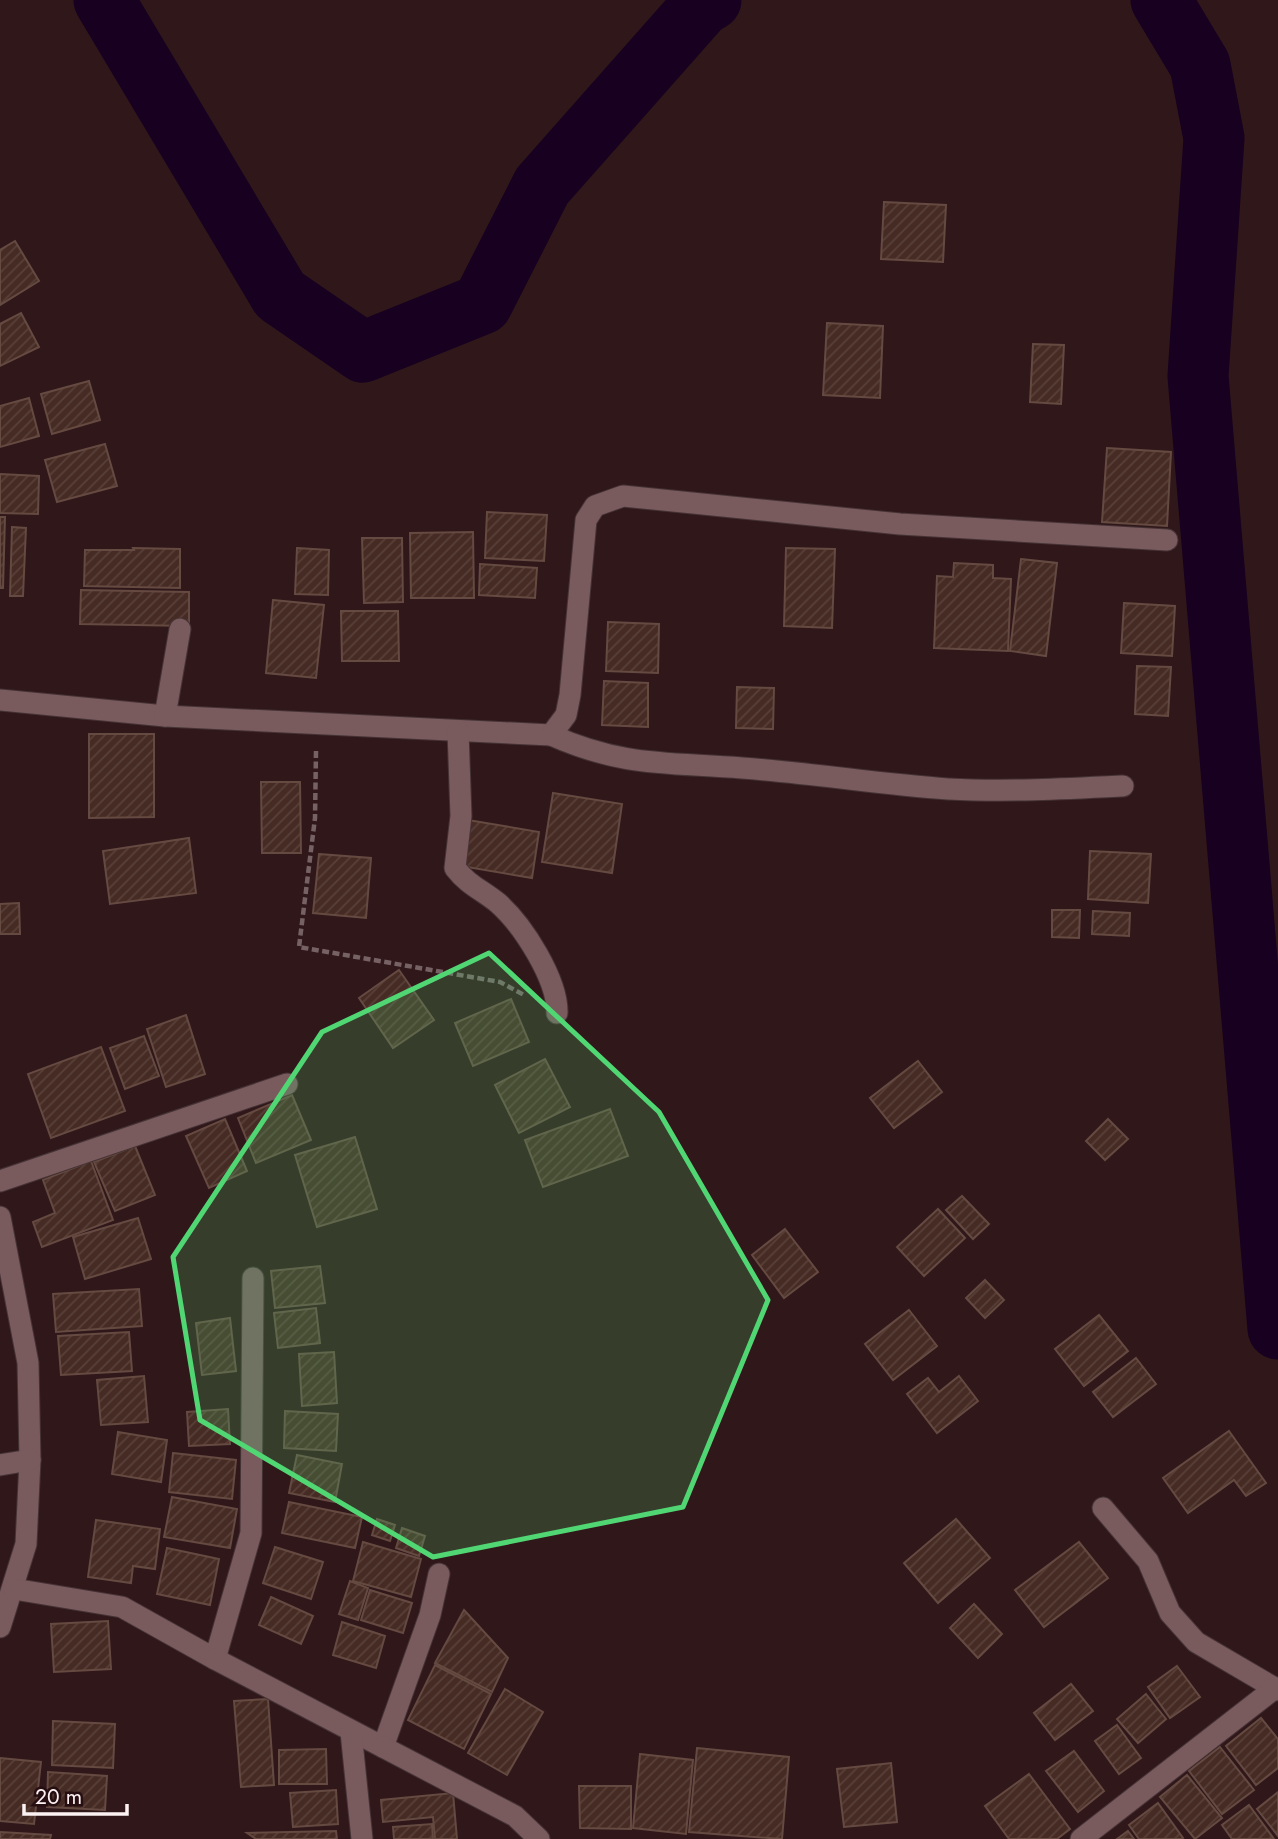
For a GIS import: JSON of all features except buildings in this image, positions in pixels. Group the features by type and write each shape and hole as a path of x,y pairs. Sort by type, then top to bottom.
{"street":[{"path":"551,735 566,715 570,695 586,520 595,506 612,499 623,496 900,524 1167,540"},
{"path":"165,716 180,629"},
{"path":"0,700 165,716 316,726 551,735 602,756 659,765 742,768 947,789 1012,791 1123,786"},
{"path":"458,731 461,816 455,868 467,884 497,903 549,972 558,996 557,1013"},
{"path":"0,1181 287,1084"},
{"path":"0,1217 28,1363 30,1460 26,1544 0,1627"},
{"path":"215,1659 251,1533 253,1278"},
{"path":"0,1465 30,1460"},
{"path":"1081,1839 1276,1689 1196,1642 1170,1613 1148,1561 1103,1508"},
{"path":"383,1747 430,1615 439,1574"},
{"path":"14,1589 122,1607 351,1732 515,1816 539,1839"},
{"path":"351,1732 362,1839"}],"path":[{"path":"316,726 315,818 299,947 500,982 557,1013"}],"highlighted area":[{"path":"489,953 659,1112 768,1300 683,1507 433,1557 200,1420 173,1257 322,1032"}],"waterway":[{"path":"104,0 280,295 363,352 482,304 542,186 702,5 711,0"},
{"path":"1161,0 1200,65 1214,138 1198,376 1278,1329"}]}
